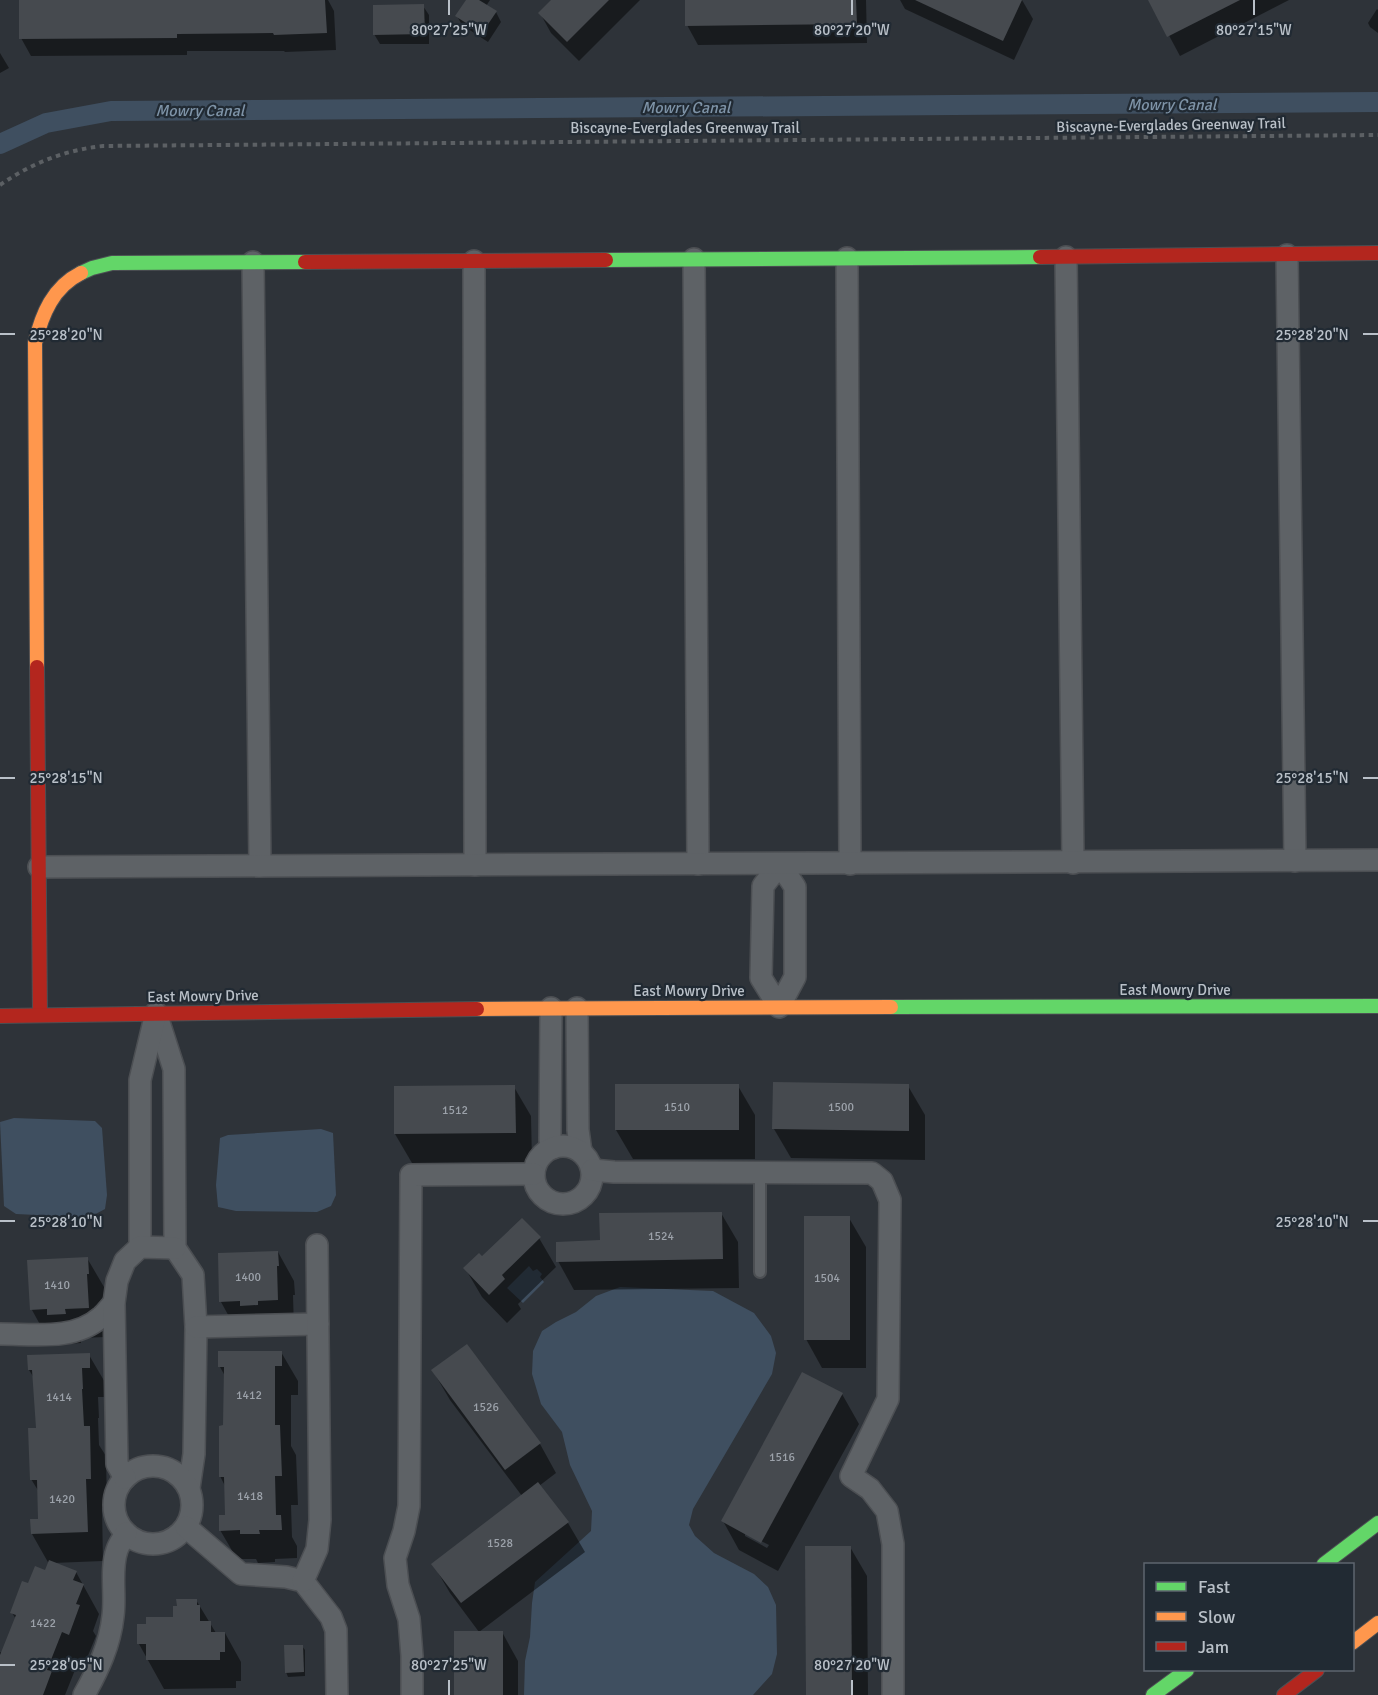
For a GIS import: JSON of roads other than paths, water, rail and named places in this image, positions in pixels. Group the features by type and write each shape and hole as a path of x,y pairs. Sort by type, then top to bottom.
{"main road":[{"path":"40,1015 35,343 40,321 51,298 71,279 89,268 112,263 1378,254"},
{"name":"East Mowry Drive","path":"0,1016 551,1008 1378,1006"},
{"path":"1325,1563 1378,1523"},
{"path":"1354,1642 1378,1623"},
{"path":"1153,1695 1186,1671"},
{"path":"1284,1695 1316,1671"}],"street":[{"path":"1287,255 1294,861"},
{"path":"1066,257 1073,862"},
{"path":"847,258 850,864"},
{"path":"694,259 698,864"},
{"path":"474,261 475,865"},
{"path":"253,262 260,866"},
{"path":"39,867 1378,860"},
{"path":"778,1007 795,977 795,886 780,864"},
{"path":"778,1007 761,978 763,886 780,864"},
{"path":"762,935 795,935"},
{"path":"551,1008 550,1140 553,1148"},
{"path":"577,1008 578,1130 581,1152"},
{"path":"140,1247 140,1080 156,1013"},
{"path":"156,1013 174,1069 175,1248 193,1275 196,1327 194,1454 189,1488"},
{"path":"562,1146 572,1147 581,1152 592,1170 589,1189 583,1197 565,1205 547,1200 539,1193 535,1184 535,1166 539,1158 545,1152 562,1146"},
{"path":"592,1170 872,1173 882,1181 890,1200 888,1399 851,1476 870,1490 887,1510 893,1544 893,1695"},
{"path":"412,1695 409,1619 398,1585 395,1558 410,1506 411,1174 534,1174"},
{"path":"303,1581 317,1549 320,1520 317,1245"},
{"path":"125,1478 117,1464 114,1303 117,1281 125,1261 140,1247 175,1248"},
{"path":"0,1334 69,1334 101,1317 114,1303"},
{"path":"196,1327 318,1324"},
{"path":"147,1466 160,1466 172,1470 189,1488 193,1502 191,1515 186,1527 176,1537 164,1543 150,1544 137,1541 118,1524 114,1512 114,1500 125,1478 135,1470 147,1466"},
{"path":"186,1527 241,1574 286,1577 303,1581 332,1617 336,1630 337,1695"},
{"path":"84,1695 98,1670 107,1644 113,1616 117,1551 126,1533"}],"lane":[{"path":"760,1172 760,1272"}],"water":[{"path":"14,1118 95,1121 102,1128 107,1195 105,1209 92,1216 78,1217 16,1214 4,1206 0,1122"},
{"path":"321,1129 333,1133 336,1195 331,1206 317,1212 236,1211 218,1207 216,1185 220,1138 228,1135"},
{"path":"529,1266 533,1271 537,1269 542,1274 540,1277 544,1282 523,1303 507,1288"},
{"path":"620,1287 713,1291 754,1313 771,1336 776,1353 772,1374 693,1509 689,1525 695,1536 714,1553 754,1574 768,1587 776,1605 777,1654 772,1674 753,1695 524,1695 525,1661 530,1637 535,1582 591,1531 592,1511 570,1465 562,1432 541,1404 532,1374 533,1351 542,1331 576,1312 596,1296"}],"waterway":[{"name":"Mowry Canal","path":"0,144 46,123 111,111 1378,102"}]}
